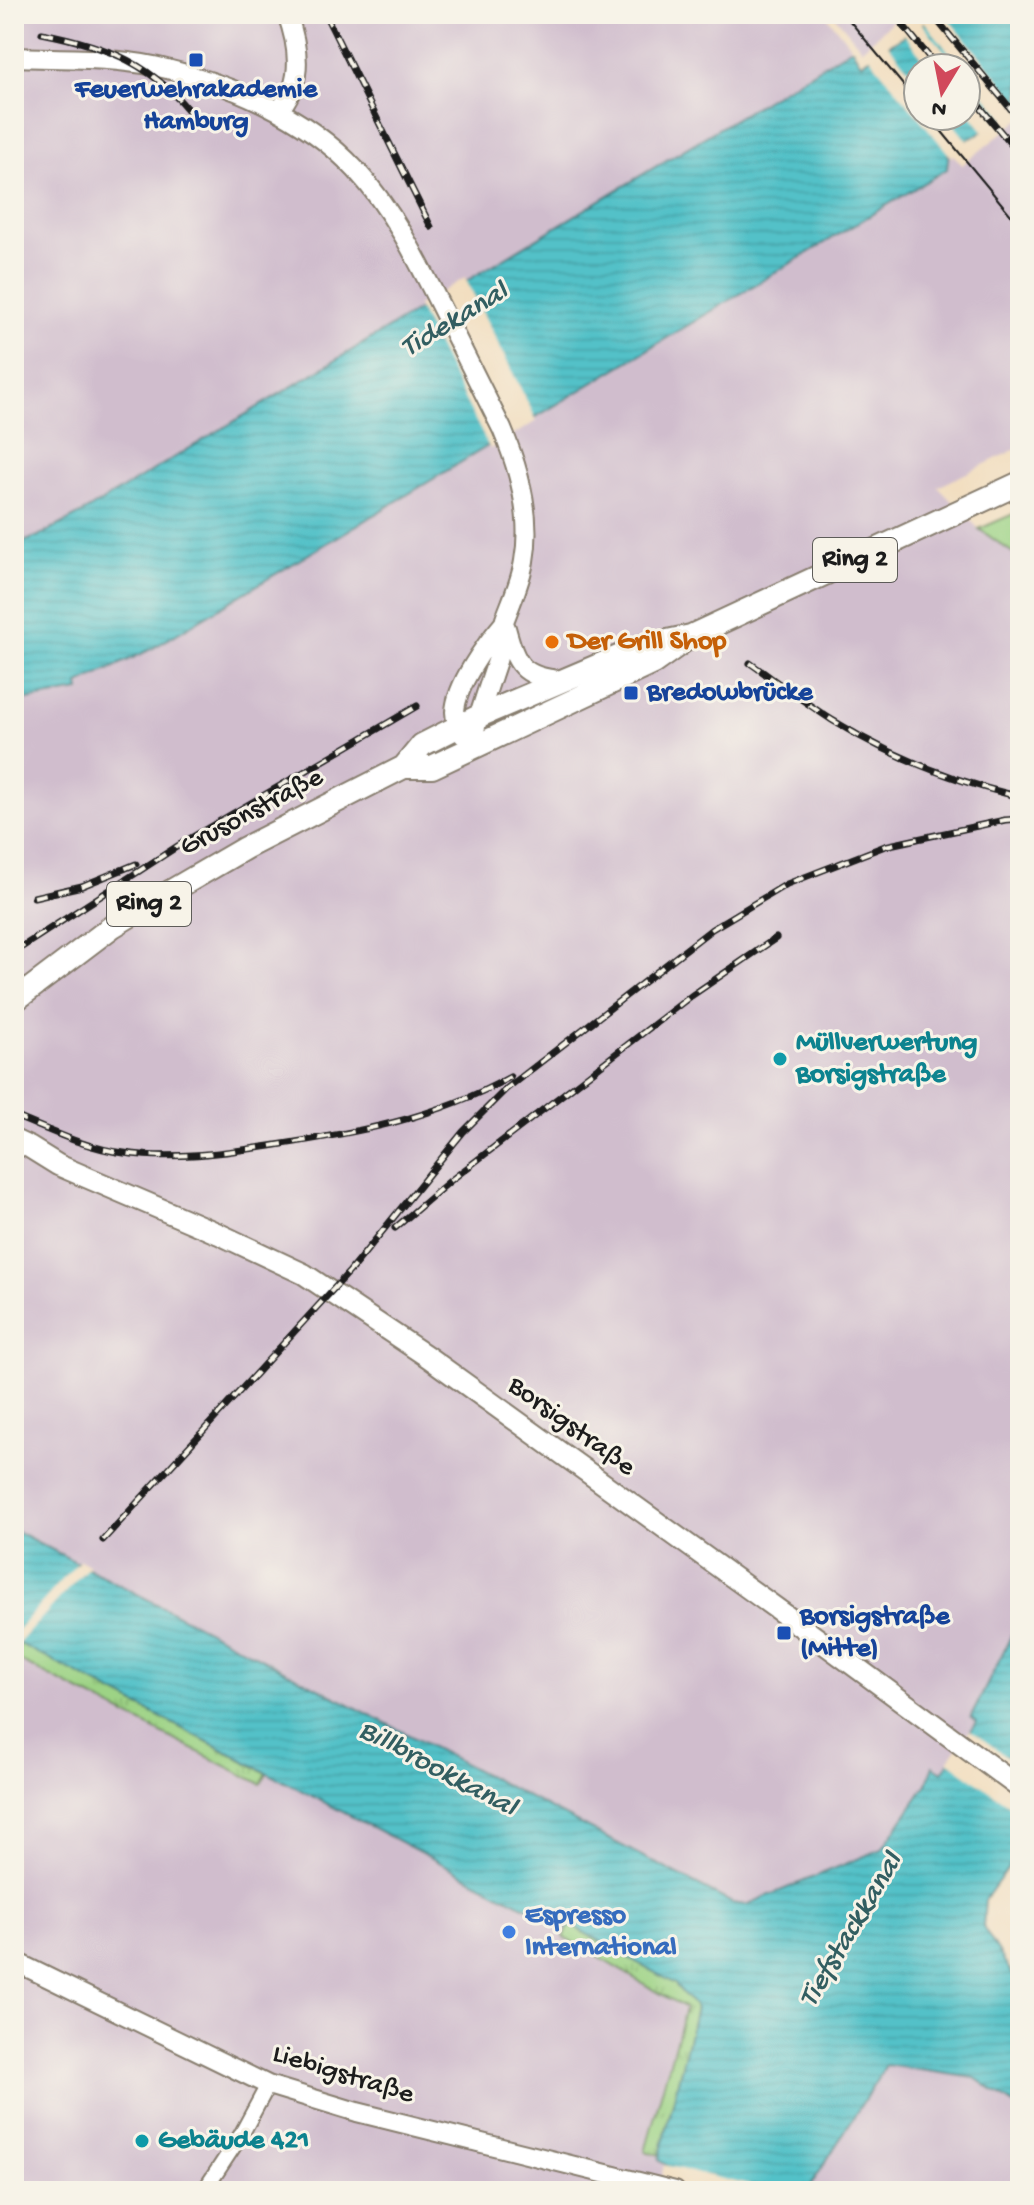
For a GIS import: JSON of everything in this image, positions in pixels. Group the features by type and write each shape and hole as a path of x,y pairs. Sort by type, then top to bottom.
{"main road":[{"name":"Grusonstraße","path":"404,767 432,767 653,663 691,636 1020,483"},
{"name":"Grusonstraße","path":"14,1001 113,926 245,848 404,767 422,745 561,680 644,646 691,636"},
{"name":"Borsigstraße","path":"14,1140 58,1165 304,1274 428,1357 1020,1788"},
{"name":"Borsigstraße","path":"14,1155 58,1165"}],"street":[{"path":"280,111 293,86 296,71 297,55 287,14"},
{"path":"14,57 152,66 211,83 280,111 321,139 356,171 386,207 429,283 512,452 523,498 525,557 504,622 498,658 468,722 470,749"},
{"path":"504,622 513,653 521,666 538,677 561,680"},
{"name":"Liebigstraße","path":"14,1961 268,2085 366,2114 667,2189"},
{"path":"204,2191 241,2135 268,2085"}],"shaded area":[{"path":"14,14 825,14 852,48 81,514 14,546"},
{"path":"833,14 900,14 862,49"},
{"path":"1020,119 1020,447 938,487 979,529 1020,558 1020,1618 972,1716 978,1722 942,1773 933,1767 927,1784 882,1849 746,1905 732,1903 14,1530 14,702 80,691 79,684 153,648 759,282 949,150 962,165"},
{"path":"14,1640 568,1929 696,2008 659,2160 666,2165 660,2191 14,2191"},
{"path":"886,2065 975,2078 1020,2109 1020,2191 804,2191 810,2187"}],"green space":[{"path":"1020,511 1020,558 979,529"},
{"path":"19,1643 267,1773 261,1784 16,1659"},
{"path":"570,1925 675,1984 696,2008 660,2155 645,2151 685,2008 564,1937"}],"water":[{"name":"Tidekanal","path":"938,14 1020,14 1020,110 982,131 982,52 902,52 902,132 981,132 949,150 947,169 153,648 79,684 80,691 14,702 14,546 81,514 852,48 861,63"},
{"path":"14,1530 732,1903 746,1905 882,1849 927,1784 933,1766 942,1772 977,1722 971,1717 1020,1618 1020,1851 985,1900 983,1927 1020,1986 1020,2109 975,2078 886,2065 810,2187 804,2191 660,2191 666,2165 659,2160 696,2008 675,1984 571,1925 568,1929 14,1641"}],"pier":[{"path":"930,14 944,14 976,52 949,52 922,19"},
{"path":"920,21 946,52 918,52 902,32"},
{"path":"886,42 902,62 902,97 867,54"},
{"path":"982,59 1020,104 1020,114 1007,122 982,92"},
{"path":"982,95 1005,123 986,134 982,129"},
{"path":"931,132 960,132 969,143 953,153 952,158"},
{"path":"465,278 537,421 490,449 417,306"},
{"path":"80,1560 89,1566 14,1645 14,1634"},
{"path":"970,1730 1020,1766 1020,1813 948,1761"},
{"path":"664,2165 774,2191 658,2191"}],"tram line":[{"path":"844,14 902,84"},
{"path":"942,132 1020,226"}],"railway":[{"path":"325,14 431,227"},
{"path":"894,14 925,52"},
{"path":"932,14 1020,120"},
{"path":"42,33 88,44 128,60 164,85 196,120"},
{"path":"982,109 1020,155"},
{"path":"750,663 832,720 876,745 946,775 1020,797"},
{"path":"14,952 184,842 417,706"},
{"path":"103,1540 350,1271 463,1132 506,1089 712,929 787,884 885,846 1020,819"},
{"path":"34,897 82,886 136,864"},
{"path":"395,1228 450,1181 691,996 776,938"},
{"path":"14,1116 110,1151 161,1156 197,1155 364,1130 453,1104 510,1077"}],"place":[{"name":"Feuerwehrakademie Hamburg","path":"196,60"},
{"name":"Der Grill Shop","path":"552,642"},
{"name":"Bredowbrücke","path":"631,693"},
{"name":"Müllverwertung Borsigstraße","path":"780,1059"},
{"name":"Borsigstraße (Mitte)","path":"784,1633"},
{"name":"Espresso International","path":"509,1932"},
{"name":"Gebäude 421","path":"142,2141"}],"water label":[{"name":"Billbrookkanal","path":"437,1770"},
{"name":"Tiefstackkanal","path":"852,1931"}]}
